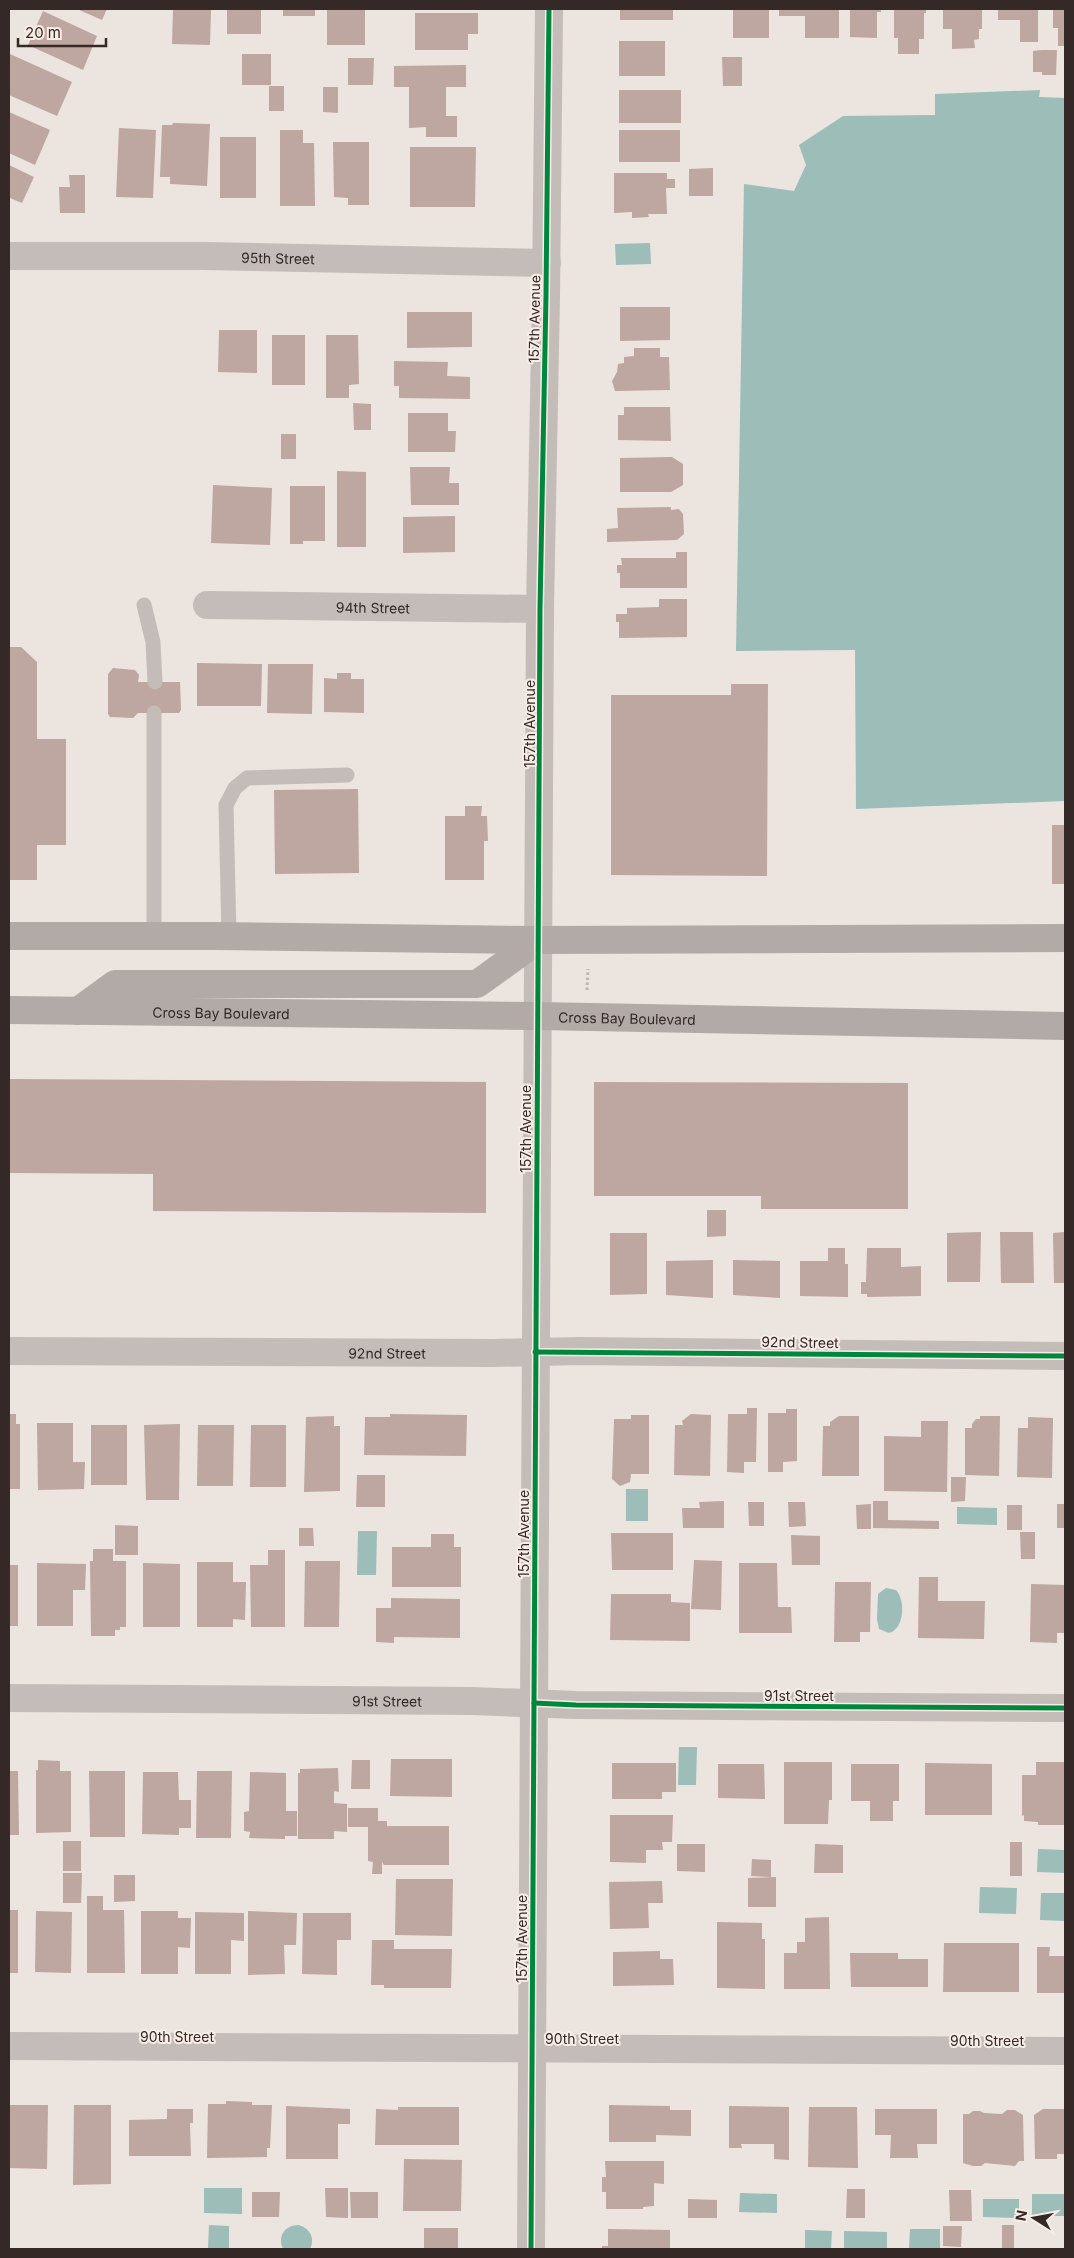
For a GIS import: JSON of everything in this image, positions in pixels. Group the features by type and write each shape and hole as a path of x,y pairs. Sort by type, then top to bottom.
{"main road":[{"path":"9,936 538,940 1065,938"},
{"path":"78,1011 115,984 477,984 538,940"},
{"name":"Cross Bay Boulevard","path":"9,1010 537,1016 1065,1026"}],"street":[{"name":"157th Avenue","path":"531,2249 540,610 549,9"},
{"name":"95th Street","path":"9,256 212,256 546,263"},
{"name":"94th Street","path":"207,605 540,610"},
{"name":"92nd Street","path":"9,1351 1065,1356"},
{"name":"91st Street","path":"9,1698 534,1703 586,1706 1065,1708"},
{"name":"90th Street","path":"9,2046 1065,2051"}],"lane":[{"path":"144,605 153,642 155,682"},
{"path":"154,713 154,936"},
{"path":"229,937 226,805 235,788 247,778 347,775"}],"path":[{"path":"588,969 588,995"}],"water":[{"path":"1040,90 1039,97 1065,98 1065,801 856,809 855,650 736,651 744,184 794,191 806,165 799,145 843,116 935,115 935,94"},
{"path":"650,243 651,264 616,265 615,244"},
{"path":"626,1489 648,1489 648,1521 626,1521"},
{"path":"957,1507 997,1508 997,1525 957,1524"},
{"path":"358,1531 377,1531 376,1575 357,1575"},
{"path":"886,1588 896,1590 902,1607 898,1626 889,1633 879,1629 877,1619 878,1594"},
{"path":"679,1747 697,1747 696,1785 678,1785"},
{"path":"1038,1849 1065,1850 1065,1873 1037,1872"},
{"path":"980,1887 1017,1888 1016,1914 979,1913"},
{"path":"1041,1893 1065,1893 1065,1921 1040,1920"},
{"path":"204,2188 242,2188 242,2214 204,2213"},
{"path":"740,2193 777,2194 777,2213 739,2212"},
{"path":"1032,2194 1064,2194 1064,2216 1032,2216"},
{"path":"983,2199 1019,2199 1019,2218 983,2217"},
{"path":"209,2225 229,2226 229,2249 208,2249"},
{"path":"299,2225 311,2235 310,2249 283,2249 281,2240 286,2229"},
{"path":"910,2229 940,2229 940,2249 909,2249"},
{"path":"805,2230 832,2231 831,2249 805,2249"},
{"path":"844,2231 887,2232 887,2249 844,2249"}],"building":[{"path":"77,9 107,9 102,20"},
{"path":"173,9 211,9 210,45 172,44"},
{"path":"227,9 261,9 261,34 227,34"},
{"path":"283,9 315,9 315,16 283,16"},
{"path":"327,9 365,9 365,45 327,45"},
{"path":"620,9 673,9 673,20 620,20"},
{"path":"733,9 769,9 769,38 733,38"},
{"path":"779,9 839,9 839,38 805,38 805,16 779,16"},
{"path":"850,9 881,9 881,12 877,12 877,38 850,37"},
{"path":"894,9 926,9 926,13 924,13 924,39 919,39 919,54 898,54 898,38 894,38"},
{"path":"943,9 982,9 982,29 979,29 979,39 974,40 975,48 952,49 952,29 943,29"},
{"path":"998,9 1038,9 1038,42 1020,42 1020,20 998,20"},
{"path":"1053,9 1065,9 1065,46 1058,46 1058,28 1053,28"},
{"path":"43,11 97,36 83,70 28,45"},
{"path":"415,13 478,13 478,34 468,34 468,50 415,50"},
{"path":"619,41 665,41 665,76 619,76"},
{"path":"1057,50 1056,75 1042,75 1042,72 1033,72 1033,51"},
{"path":"10,54 72,82 57,116 9,95"},
{"path":"242,54 271,54 271,85 242,85"},
{"path":"722,57 742,57 742,86 723,86"},
{"path":"348,58 374,58 373,85 348,85"},
{"path":"466,65 466,87 446,87 446,116 457,116 457,137 426,137 426,127 409,128 409,87 394,87 394,66"},
{"path":"269,86 284,86 284,111 269,111"},
{"path":"323,87 338,87 338,113 323,112"},
{"path":"619,90 681,90 681,123 619,123"},
{"path":"9,112 50,130 35,165 9,153"},
{"path":"173,123 210,124 207,186 170,184 170,177 160,177 162,125 172,125"},
{"path":"119,128 156,130 153,198 116,197"},
{"path":"280,130 303,130 303,143 314,143 315,206 280,206"},
{"path":"619,130 680,130 680,162 619,162"},
{"path":"220,137 256,137 256,198 220,198"},
{"path":"333,142 369,142 369,205 348,205 348,198 334,197"},
{"path":"410,147 476,147 475,207 410,207"},
{"path":"9,165 34,177 22,203 10,198 9,201"},
{"path":"713,168 713,196 689,196 689,169"},
{"path":"614,173 667,173 667,179 675,179 675,188 666,188 667,214 648,214 649,217 632,218 632,212 614,213"},
{"path":"69,175 85,175 85,213 60,213 59,187 70,187"},
{"path":"620,307 670,307 670,340 620,341"},
{"path":"407,312 472,312 472,347 407,348"},
{"path":"219,330 257,330 257,373 218,372"},
{"path":"272,335 305,335 305,385 272,385"},
{"path":"326,335 358,335 359,384 349,385 349,398 326,398"},
{"path":"634,348 660,348 660,357 669,357 670,390 615,391 612,381 617,372 618,364 624,363 624,357 634,356"},
{"path":"394,361 448,362 447,376 470,377 470,399 399,398 399,386 394,386"},
{"path":"353,403 371,404 371,430 354,430"},
{"path":"624,407 670,407 671,441 618,440 618,415 624,415"},
{"path":"408,413 448,413 448,431 456,431 455,452 408,452"},
{"path":"281,434 296,434 296,459 281,459"},
{"path":"672,457 683,464 683,485 671,492 620,492 620,458"},
{"path":"410,467 450,467 449,483 459,483 459,505 411,505"},
{"path":"337,471 366,472 366,547 337,547"},
{"path":"213,485 272,488 270,545 211,543"},
{"path":"290,486 325,486 325,541 303,541 303,544 290,544"},
{"path":"671,507 671,510 679,509 683,514 684,534 677,540 607,542 607,529 618,528 617,508"},
{"path":"455,516 455,552 403,553 403,517"},
{"path":"676,552 687,552 687,588 620,588 620,573 617,573 617,565 622,565 621,558 676,558"},
{"path":"659,599 687,599 687,637 619,638 619,622 616,622 616,614 627,614 627,608 659,607"},
{"path":"9,647 21,647 37,662 37,739 66,739 66,845 37,845 37,880 9,880"},
{"path":"197,663 262,664 261,706 197,706"},
{"path":"268,664 313,664 312,714 267,713"},
{"path":"113,668 135,670 139,675 138,682 180,682 181,710 179,713 138,713 133,718 110,717 108,714 108,674"},
{"path":"337,673 351,673 351,679 364,679 364,713 324,712 324,678 337,679"},
{"path":"731,684 768,684 767,876 611,875 611,695 731,695"},
{"path":"358,789 359,873 275,874 274,790"},
{"path":"465,806 482,806 481,816 487,816 488,841 484,841 484,880 445,880 445,816 465,816"},
{"path":"1052,825 1065,825 1065,884 1052,884"},
{"path":"9,1079 486,1082 486,1213 153,1211 153,1174 9,1173"},
{"path":"594,1082 908,1083 908,1209 761,1209 761,1196 594,1196"},
{"path":"707,1210 726,1210 726,1236 707,1237"},
{"path":"981,1232 980,1282 947,1282 947,1233"},
{"path":"1000,1232 1033,1232 1034,1283 1001,1283"},
{"path":"1065,1232 1065,1283 1054,1283 1053,1233"},
{"path":"610,1233 647,1233 647,1294 610,1295"},
{"path":"828,1248 845,1248 845,1264 848,1264 848,1297 800,1296 800,1261 828,1261"},
{"path":"867,1248 901,1248 901,1267 921,1266 921,1296 867,1297 867,1294 861,1294 861,1282 866,1282"},
{"path":"713,1260 713,1298 666,1295 666,1261"},
{"path":"733,1260 780,1261 780,1298 733,1295"},
{"path":"747,1408 757,1408 756,1462 744,1462 744,1473 727,1472 728,1414 747,1414"},
{"path":"786,1409 797,1409 797,1461 783,1462 783,1472 768,1472 768,1413 786,1413"},
{"path":"9,1414 16,1414 16,1424 20,1424 20,1489 9,1489"},
{"path":"390,1414 467,1415 466,1456 364,1455 365,1417 390,1417"},
{"path":"691,1414 711,1415 710,1476 674,1475 675,1425 683,1425 682,1421"},
{"path":"631,1415 649,1415 649,1474 631,1474 630,1482 620,1486 612,1479 614,1419 631,1419"},
{"path":"334,1416 334,1426 340,1426 340,1491 304,1492 306,1417"},
{"path":"839,1416 859,1416 859,1476 822,1476 823,1426 830,1426 830,1422"},
{"path":"980,1416 1000,1416 999,1476 965,1475 965,1428 972,1428 972,1424 976,1419 980,1419"},
{"path":"1028,1417 1053,1418 1052,1478 1017,1477 1018,1428 1028,1428"},
{"path":"921,1421 948,1421 947,1492 884,1491 884,1436 921,1437"},
{"path":"37,1423 73,1423 73,1462 85,1462 84,1489 38,1490"},
{"path":"180,1424 179,1500 146,1500 144,1425"},
{"path":"91,1425 127,1425 127,1485 91,1485"},
{"path":"198,1425 234,1425 233,1486 197,1486"},
{"path":"251,1425 286,1425 286,1487 250,1487"},
{"path":"357,1475 385,1475 385,1507 356,1507"},
{"path":"951,1477 966,1477 965,1501 951,1502"},
{"path":"724,1501 724,1528 683,1528 682,1508 700,1508 699,1502"},
{"path":"873,1501 888,1501 888,1520 939,1521 939,1529 873,1528"},
{"path":"748,1502 764,1502 764,1526 749,1526"},
{"path":"788,1502 805,1502 806,1526 789,1527"},
{"path":"871,1504 871,1529 857,1529 856,1505"},
{"path":"1057,1504 1065,1504 1065,1528 1057,1528"},
{"path":"1007,1505 1022,1505 1022,1530 1007,1530"},
{"path":"115,1525 138,1526 138,1555 115,1555"},
{"path":"299,1528 313,1528 314,1546 299,1546"},
{"path":"1020,1532 1035,1532 1035,1559 1021,1559"},
{"path":"611,1533 673,1533 673,1570 612,1570"},
{"path":"431,1534 454,1534 454,1547 461,1547 461,1587 392,1587 392,1547 431,1547"},
{"path":"791,1535 820,1536 820,1565 792,1565"},
{"path":"93,1549 113,1549 113,1561 126,1561 126,1627 120,1627 120,1630 115,1630 115,1636 91,1636 90,1561 93,1561"},
{"path":"268,1550 285,1550 285,1627 251,1627 250,1565 268,1565"},
{"path":"694,1560 722,1561 721,1610 691,1609"},
{"path":"305,1561 340,1561 339,1627 304,1627"},
{"path":"197,1562 233,1562 233,1582 246,1582 245,1620 233,1619 233,1627 197,1627"},
{"path":"37,1563 86,1564 85,1590 73,1590 73,1626 37,1626"},
{"path":"143,1563 180,1564 180,1627 143,1627"},
{"path":"739,1563 777,1563 778,1607 791,1607 792,1633 739,1633"},
{"path":"9,1565 18,1565 18,1626 9,1626"},
{"path":"919,1577 938,1577 938,1601 985,1601 984,1639 918,1638"},
{"path":"835,1582 871,1582 870,1632 860,1632 860,1642 834,1642"},
{"path":"1031,1584 1065,1585 1064,1633 1057,1633 1057,1643 1030,1642"},
{"path":"611,1594 671,1594 671,1602 690,1603 690,1641 610,1640"},
{"path":"391,1598 460,1599 460,1638 394,1637 394,1643 376,1642 376,1608 391,1608"},
{"path":"391,1759 452,1759 452,1797 390,1796"},
{"path":"38,1760 60,1761 60,1771 71,1771 71,1832 36,1833 36,1770 38,1770"},
{"path":"352,1760 370,1760 370,1789 351,1789"},
{"path":"784,1762 832,1762 832,1800 829,1800 828,1824 784,1824"},
{"path":"1036,1762 1065,1762 1065,1825 1038,1825 1038,1822 1024,1821 1024,1815 1022,1816 1022,1775 1036,1775"},
{"path":"612,1763 676,1763 676,1792 662,1792 662,1799 612,1799"},
{"path":"925,1763 992,1764 992,1815 925,1815"},
{"path":"718,1764 764,1764 765,1799 718,1798"},
{"path":"851,1764 899,1764 899,1801 893,1801 893,1821 870,1821 870,1801 851,1801"},
{"path":"338,1768 339,1792 334,1791 334,1803 347,1804 347,1832 334,1831 334,1839 298,1839 298,1773 300,1773 300,1769"},
{"path":"9,1771 18,1771 19,1835 9,1835"},
{"path":"89,1771 125,1771 125,1837 90,1837"},
{"path":"197,1771 232,1771 231,1838 196,1838"},
{"path":"143,1772 178,1772 179,1800 191,1800 191,1828 179,1828 179,1835 142,1834"},
{"path":"250,1772 286,1773 286,1811 297,1811 297,1836 285,1836 285,1839 249,1838 250,1832 244,1831 244,1812 249,1811"},
{"path":"348,1808 378,1808 378,1821 387,1821 387,1826 449,1826 449,1865 384,1865 382,1862 382,1874 372,1874 373,1862 368,1861 368,1827 348,1827"},
{"path":"610,1815 673,1815 672,1842 662,1842 663,1850 646,1850 646,1863 610,1862"},
{"path":"63,1841 81,1841 81,1871 63,1871"},
{"path":"1010,1842 1022,1842 1022,1876 1010,1876"},
{"path":"677,1844 705,1844 705,1872 677,1871"},
{"path":"815,1844 843,1845 843,1873 814,1873"},
{"path":"752,1859 771,1860 771,1877 751,1876"},
{"path":"63,1873 82,1873 81,1903 63,1903"},
{"path":"114,1875 135,1875 135,1901 114,1902"},
{"path":"776,1877 776,1907 748,1907 748,1878"},
{"path":"396,1879 453,1879 452,1936 395,1935"},
{"path":"662,1881 663,1903 648,1903 649,1928 610,1929 609,1882"},
{"path":"87,1896 103,1896 103,1910 124,1910 125,1973 87,1973"},
{"path":"9,1910 18,1910 18,1973 9,1973"},
{"path":"36,1911 72,1912 71,1973 35,1972"},
{"path":"141,1911 178,1911 178,1918 191,1918 190,1948 178,1947 178,1974 141,1974"},
{"path":"248,1911 297,1913 296,1945 284,1945 285,1974 248,1975"},
{"path":"195,1912 244,1913 244,1941 231,1940 231,1974 195,1974"},
{"path":"303,1913 351,1913 351,1940 337,1940 337,1975 302,1974"},
{"path":"829,1917 830,1989 784,1989 784,1953 797,1953 797,1942 805,1942 805,1918"},
{"path":"717,1922 762,1923 762,1939 765,1939 765,1989 717,1988"},
{"path":"372,1940 394,1940 394,1949 452,1949 451,1988 384,1988 384,1985 371,1985"},
{"path":"944,1943 1019,1943 1019,1992 943,1992"},
{"path":"1037,1947 1050,1947 1049,1956 1065,1956 1065,1993 1037,1993"},
{"path":"660,1951 660,1959 673,1959 674,1985 613,1986 613,1952"},
{"path":"850,1953 898,1953 898,1959 928,1959 928,1987 851,1987"},
{"path":"226,2101 252,2102 252,2105 272,2105 270,2148 267,2148 267,2157 207,2158 208,2104 226,2104"},
{"path":"9,2105 48,2105 47,2169 9,2168"},
{"path":"74,2105 111,2105 111,2184 73,2185"},
{"path":"609,2105 670,2106 670,2110 691,2110 691,2136 656,2135 656,2142 609,2142"},
{"path":"286,2106 350,2109 350,2124 338,2124 338,2159 286,2159"},
{"path":"729,2106 789,2107 789,2160 774,2159 774,2144 741,2144 742,2148 729,2148"},
{"path":"398,2107 459,2107 459,2145 375,2145 376,2109 398,2110"},
{"path":"809,2107 857,2107 858,2168 808,2167"},
{"path":"167,2109 193,2109 193,2123 190,2123 191,2156 129,2156 129,2120 167,2119"},
{"path":"875,2109 937,2109 937,2144 917,2144 918,2158 890,2158 891,2135 875,2135"},
{"path":"1043,2109 1065,2109 1065,2154 1057,2154 1057,2159 1035,2159 1034,2115"},
{"path":"1007,2110 1015,2110 1023,2115 1024,2161 1019,2161 1015,2166 985,2163 981,2166 973,2166 963,2163 963,2114 980,2111 1002,2114"},
{"path":"404,2159 462,2160 461,2211 403,2211"},
{"path":"605,2161 664,2161 664,2184 654,2183 654,2206 643,2207 643,2209 606,2209 606,2192 602,2192 602,2177 606,2177"},
{"path":"325,2188 348,2188 348,2218 326,2217"},
{"path":"847,2189 865,2189 865,2218 846,2218"},
{"path":"949,2190 971,2190 972,2221 950,2221"},
{"path":"252,2192 280,2192 279,2217 252,2217"},
{"path":"350,2192 378,2192 378,2218 351,2218"},
{"path":"688,2199 717,2200 717,2218 688,2218"},
{"path":"1002,2225 1014,2225 1014,2249 1002,2249"},
{"path":"943,2226 962,2226 961,2247 943,2246"},
{"path":"424,2228 458,2228 458,2249 424,2249"},
{"path":"608,2229 670,2230 670,2249 602,2249 602,2246 608,2246"}],"cycle path":[{"path":"531,2249 540,609 549,9"},
{"path":"535,1352 1065,1356"},
{"path":"534,1703 576,1705 1065,1708"}]}
